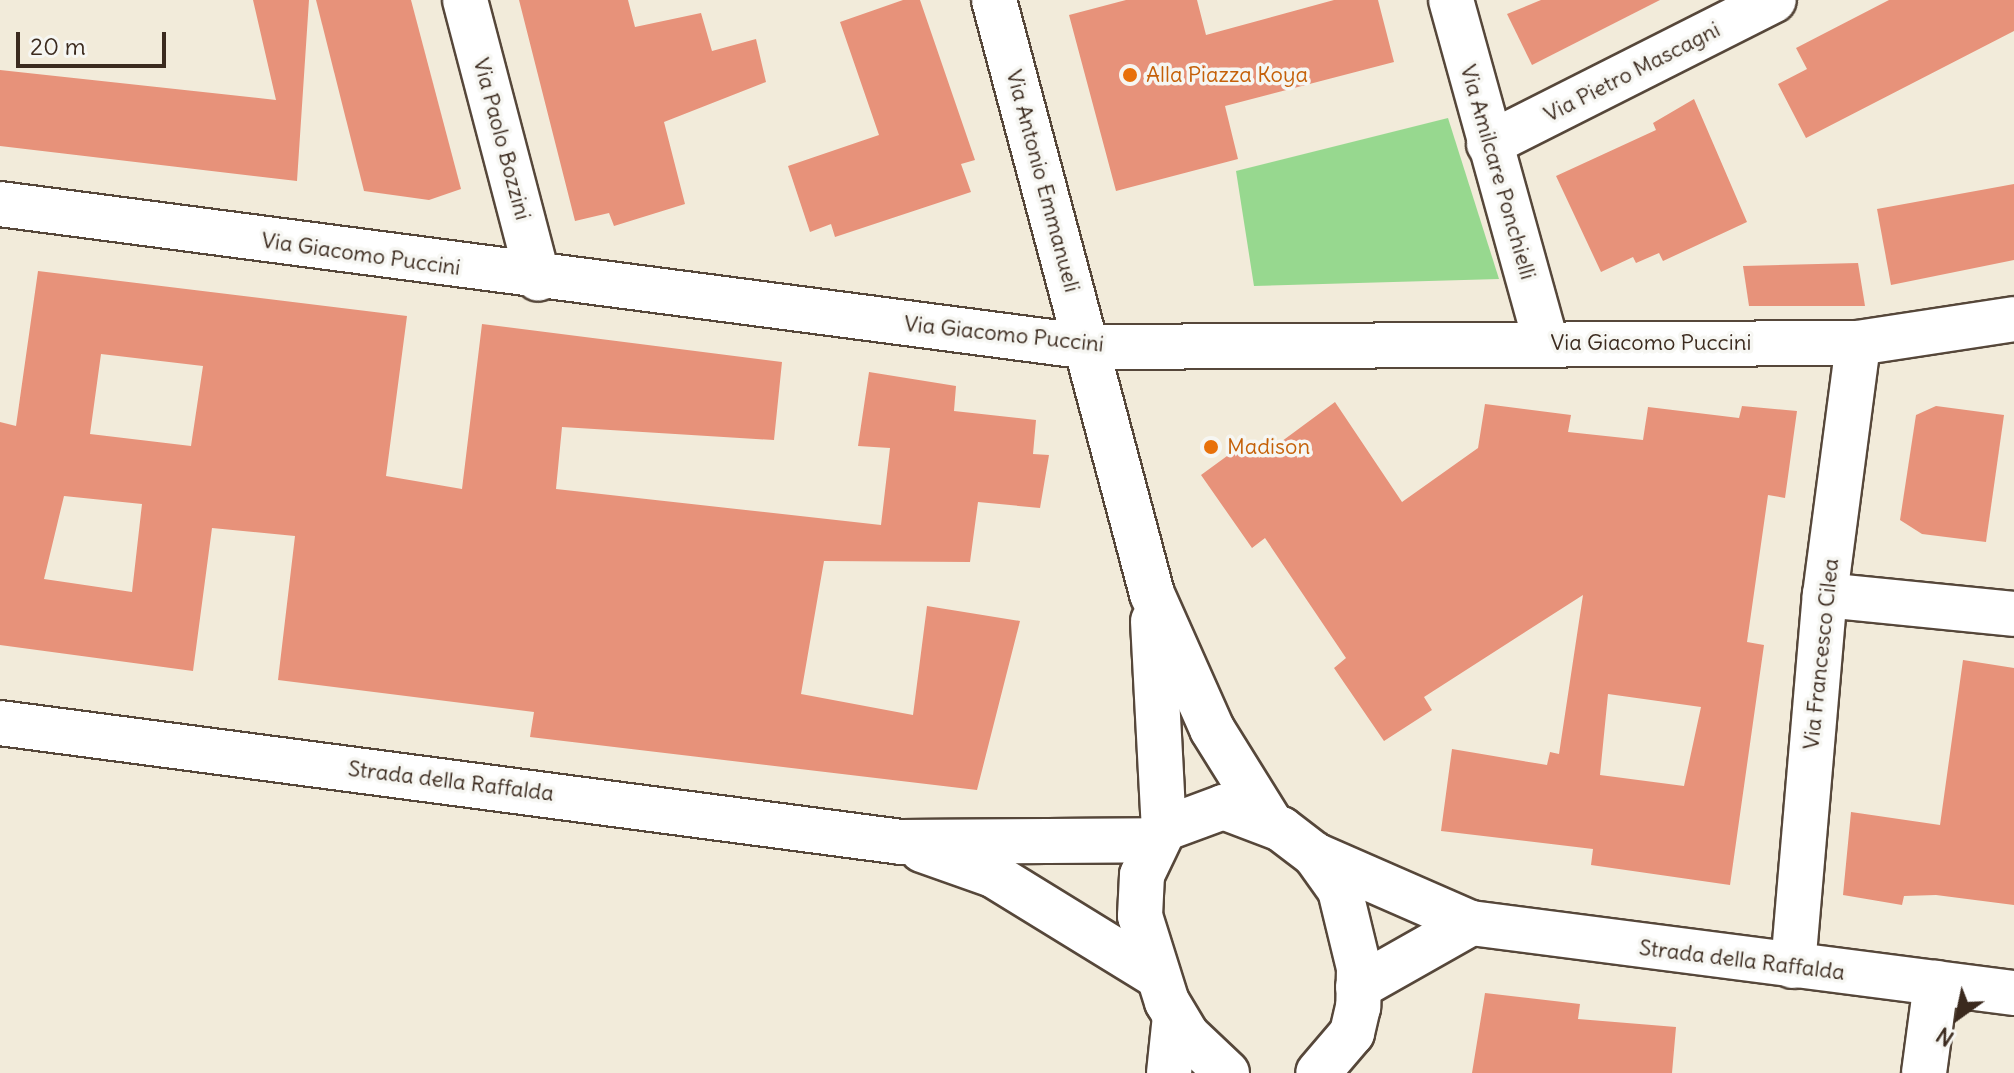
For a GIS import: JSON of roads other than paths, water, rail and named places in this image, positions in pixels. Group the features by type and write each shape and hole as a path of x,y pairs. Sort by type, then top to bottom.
{"street":[{"name":"Via Paolo Bozzini","path":"465,0 538,279"},
{"name":"Via Antonio Emmanueli","path":"994,0 1089,347 1152,594 1212,729 1270,822"},
{"name":"Via Amilcare Ponchielli","path":"1451,0 1546,343"},
{"name":"Via Pietro Mascagni","path":"1489,144 1774,0"},
{"name":"Via Giacomo Puccini","path":"0,204 538,279 1089,347 1858,343 2014,319"},
{"name":"Via Francesco Cilea","path":"1793,966 1825,595 1858,343"},
{"name":"Via Antonio Emmanueli","path":"1152,594 1161,834"},
{"path":"1825,595 2014,614"},
{"name":"Strada della Raffalda","path":"0,723 901,842 1161,834 1223,807 1270,822 1315,855 1471,923 2014,993"},
{"path":"1161,834 1142,875 1140,916 1157,976 1175,1016 1227,1073"},
{"name":"Strada della Raffalda","path":"901,842 993,875 1157,976"},
{"name":"Strada della Raffalda","path":"1315,855 1340,890 1352,928 1358,987 1352,1033 1333,1065"},
{"path":"1358,987 1471,923"},
{"path":"1924,1073 1936,983"},
{"path":"1169,1073 1175,1016"}],"place":[{"name":"Alla Piazza Koya","path":"1130,75"},
{"name":"Madison","path":"1211,447"}]}
